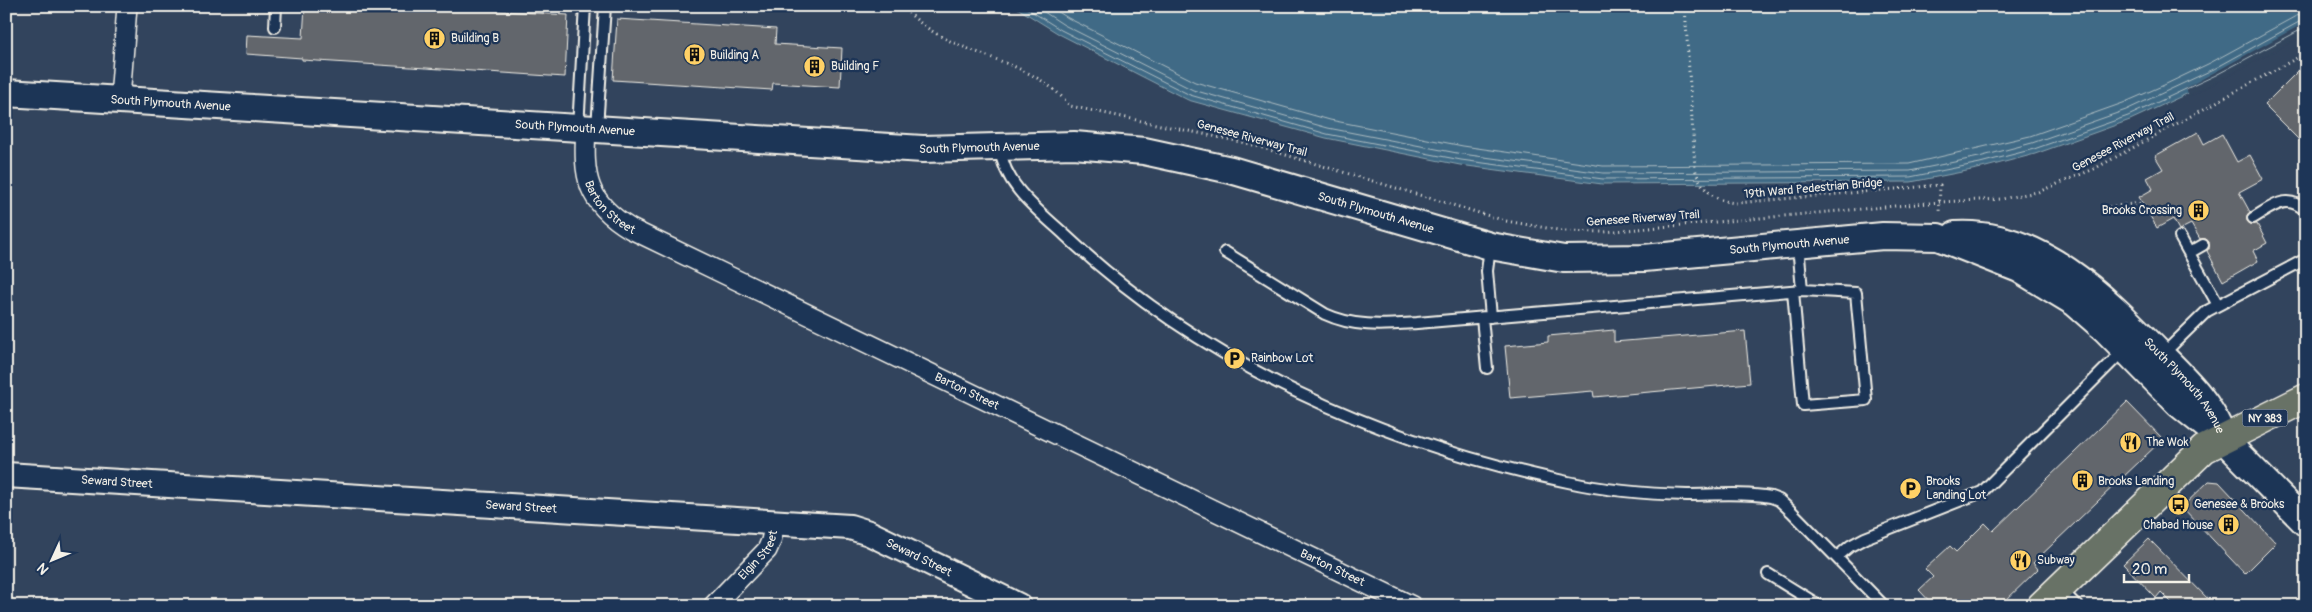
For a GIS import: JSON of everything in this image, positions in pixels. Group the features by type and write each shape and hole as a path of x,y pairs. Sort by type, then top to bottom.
{"main road":[{"name":"South Plymouth Avenue","path":"6,92 923,150 1097,146 1168,155 1231,170 1490,246 1555,258 1603,260 1798,244 1890,235 1938,228 1994,238 2042,256 2088,285 2121,314 2206,402 2223,439"},
{"name":"South Plymouth Avenue","path":"1938,228 2041,281 2075,303 2125,349 2179,404 2223,439"},
{"name":"NY 383","path":"2223,439 2306,398"},
{"path":"2059,600 2197,455 2223,439 2303,516"}],"street":[{"path":"120,99 127,6"},
{"name":"Barton Street","path":"587,128 585,166 590,189 602,207 631,229 1412,606"},
{"name":"Seward Street","path":"6,475 775,522 860,530 1020,606"},
{"name":"Elgin Street","path":"716,605 767,550 774,532 775,522"}],"lane":[{"path":"275,27 276,6"},
{"path":"585,6 587,128"},
{"path":"587,128 605,6"},
{"path":"1000,148 1007,173 1021,194 1103,270 1181,329 1292,389 1358,418 1416,440 1541,477 1619,492 1771,497 1786,506 1884,606"},
{"path":"2253,218 2284,201 2291,201 2306,211"},
{"path":"2180,237 2218,305"},
{"path":"1225,252 1325,314 1350,323 1401,324 1798,290 1856,293 1866,400 1804,405 1798,290 1798,244"},
{"path":"2189,253 2203,245"},
{"path":"1487,368 1487,271 1490,246"},
{"path":"2161,355 2198,319 2218,305 2306,259"},
{"path":"1837,557 1850,546 1865,538 1982,492 2125,349"},
{"path":"1768,574 1820,606"}],"path":[{"name":"Genesee Riverway Trail","path":"901,6 928,29 945,38 1009,64 1043,82 1054,89 1070,106 1246,143 1490,216 1564,230 1604,232 1940,202 1986,200 2038,192 2076,177 2113,159 2306,53"},
{"name":"19th Ward Pedestrian Bridge","path":"1685,6 1694,168 1702,185 1713,196 1730,203 1737,203 1940,185 1940,202"},
{"path":"1938,228 1940,202"},
{"path":"2104,207 2143,203"}],"water":[{"path":"1014,6 2306,6 2306,31 2219,79 2130,120 2035,154 1982,168 1911,182 1602,184 1460,165 1326,138 1188,100 1059,34"}],"pier":[{"path":"2306,22 2306,34 2189,96 2186,88"}],"building":[{"name":"Building B","path":"305,6 423,6 568,15 565,77 302,60 302,58 246,54 247,35 303,38"},
{"name":"Building A","path":"617,19 776,29 775,44 842,48 840,87 773,83 772,90 613,80"},
{"path":"2306,63 2306,147 2264,105"},
{"name":"Brooks Crossing","path":"2198,132 2204,144 2222,134 2237,162 2250,155 2263,179 2239,192 2250,212 2247,215 2247,221 2250,224 2257,224 2267,243 2253,251 2258,261 2223,281 2207,251 2209,242 2206,239 2200,239 2191,224 2179,230 2173,219 2157,228 2139,197 2153,189 2147,178 2163,169 2155,156"},
{"path":"1614,330 1614,342 1745,331 1750,383 1594,397 1593,391 1510,398 1505,346 1548,342 1548,336"},
{"name":"Brooks Landing","path":"2127,402 2163,439 2033,563 2038,569 2000,606 1934,606 1919,590 1933,577 1925,569 1950,546 1956,552 1985,523 1993,531"},
{"name":"Chabad House","path":"2209,481 2219,482 2276,543 2245,574 2182,507"},
{"path":"2149,539 2215,606 2175,606 2161,592 2156,598 2123,564"}],"place":[{"name":"Building B","path":"435,38"},
{"name":"Building A","path":"694,55"},
{"name":"Building F","path":"815,66"},
{"name":"Brooks Crossing","path":"2198,210"},
{"name":"Rainbow Lot","path":"1235,358"},
{"name":"The Wok","path":"2130,442"},
{"name":"Brooks Landing","path":"2082,481"},
{"name":"Brooks Landing Lot","path":"1910,488"},
{"name":"Genesee & Brooks","path":"2178,504"},
{"name":"Chabad House","path":"2229,525"},
{"name":"Subway","path":"2021,560"}]}
